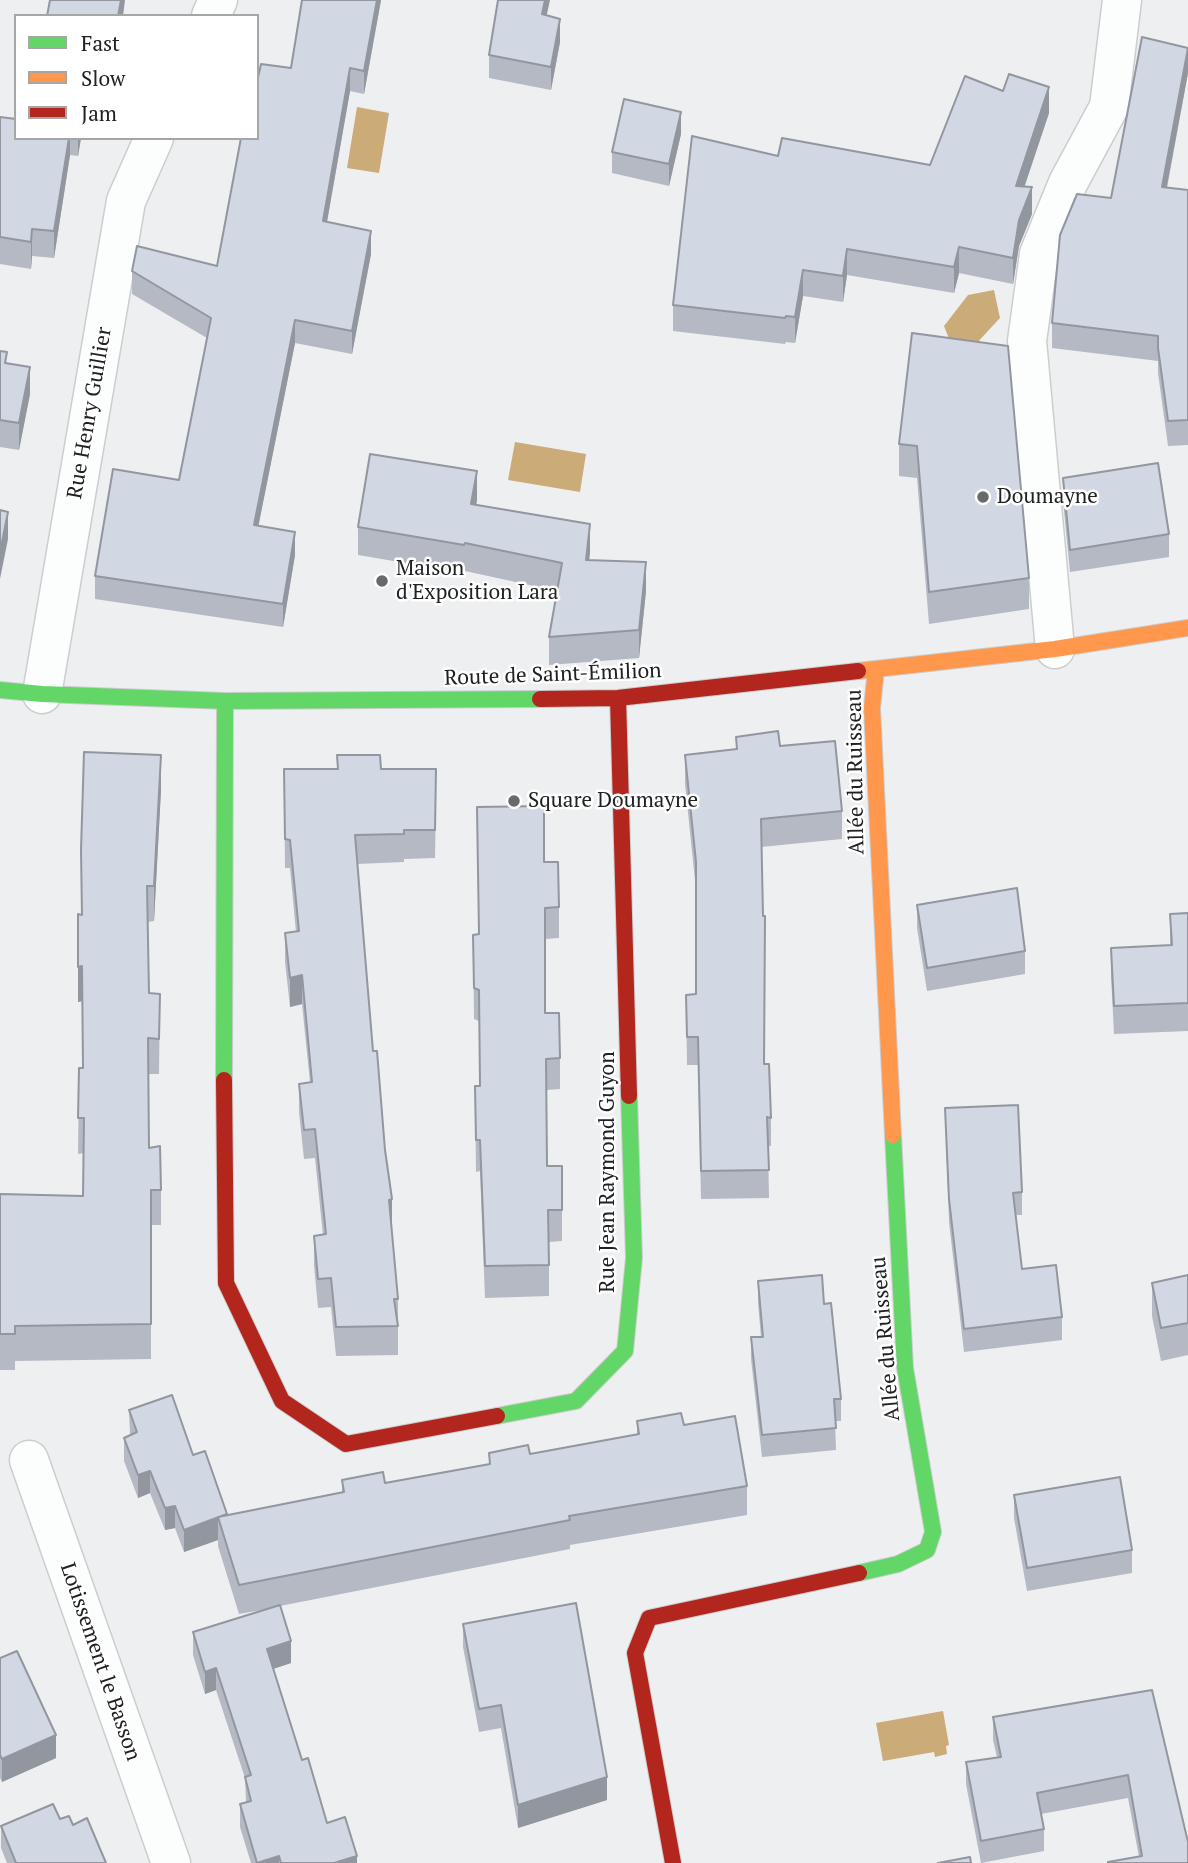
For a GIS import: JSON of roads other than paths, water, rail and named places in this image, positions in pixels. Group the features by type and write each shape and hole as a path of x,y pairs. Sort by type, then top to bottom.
{"street":[{"path":"1055,649 1027,341 1039,254 1068,183 1110,107 1122,0"},
{"name":"Rue Henry Guillier","path":"42,694 126,201 154,140"},
{"name":"Route de Saint-Émilion","path":"0,690 225,701 618,698 1055,649 1188,628"},
{"name":"Allée du Ruisseau","path":"673,1863 635,1653 649,1618 898,1564 927,1549 933,1532 905,1368 872,708 876,669"},
{"name":"Rue Jean Raymond Guyon","path":"225,701 223,934 226,1283 282,1401 346,1444 576,1401 625,1351 634,1258 618,698"},
{"name":"Lotissement le Basson","path":"29,1460 171,1863"}],"place":[{"name":"Doumayne","path":"983,497"},
{"name":"Maison d'Exposition Lara","path":"382,581"},
{"name":"Square Doumayne","path":"514,801"}]}
